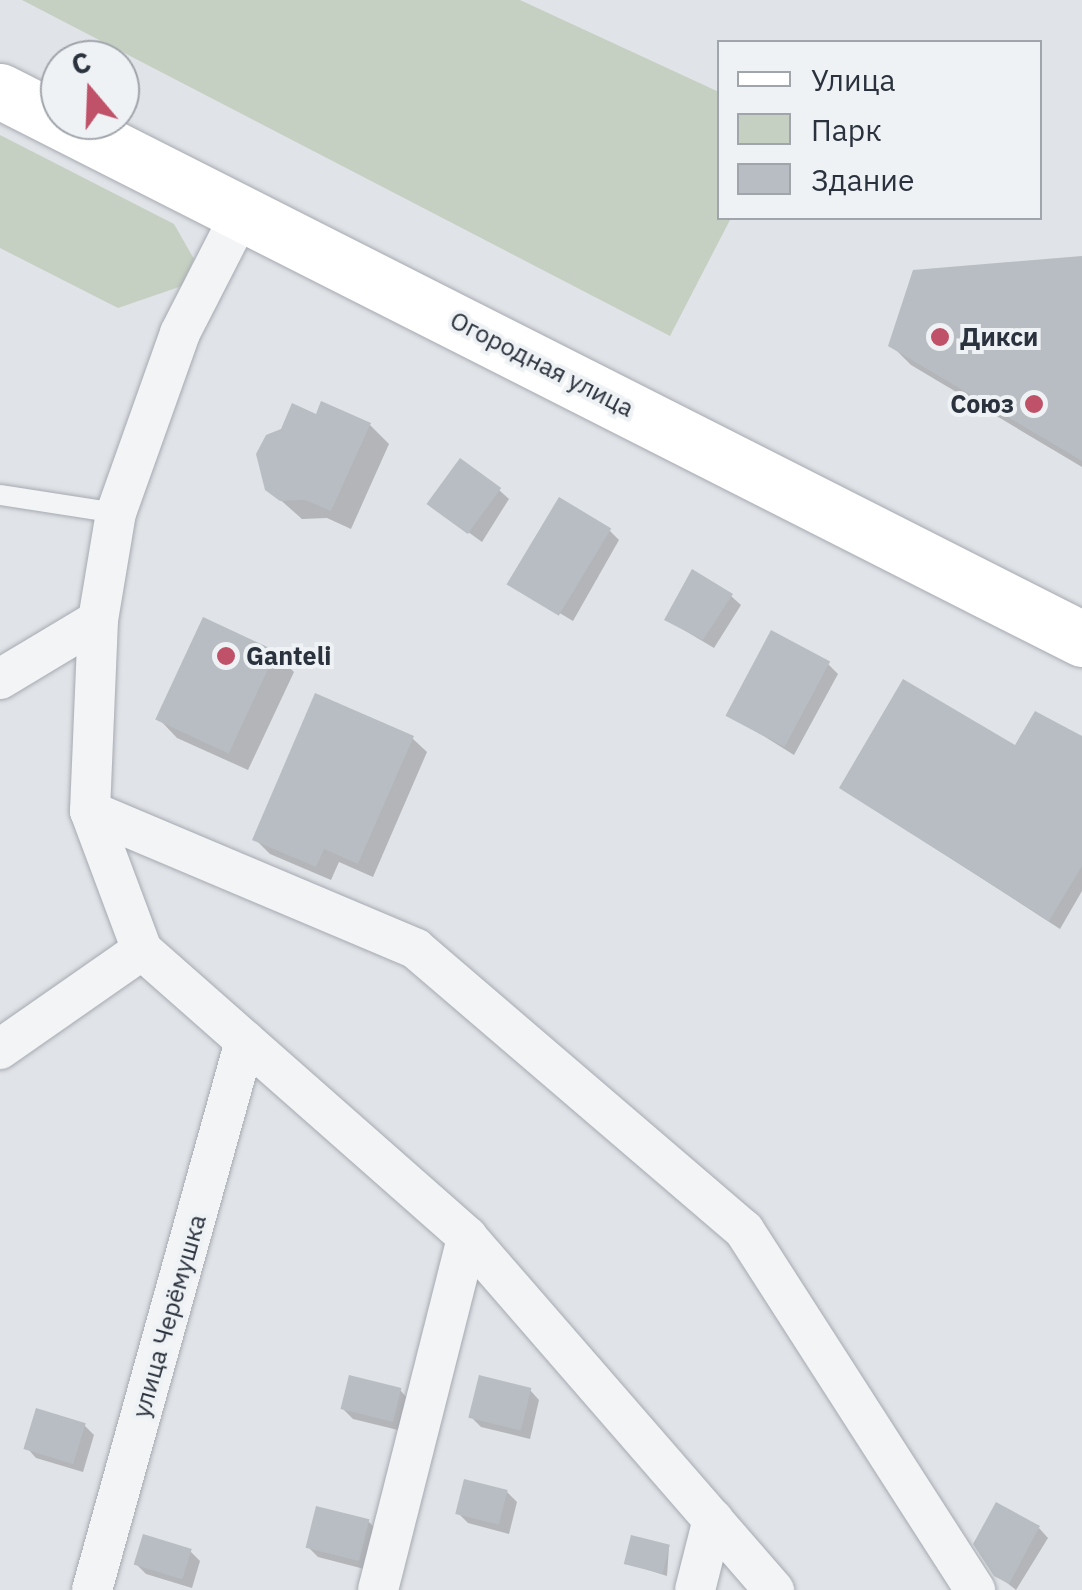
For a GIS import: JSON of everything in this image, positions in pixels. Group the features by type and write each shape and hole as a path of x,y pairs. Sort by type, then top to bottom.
{"main road":[{"name":"Огородная улица","path":"0,91 1082,640"}],"street":[{"path":"242,212 180,333 116,513 98,620 90,810 142,950 467,1237 774,1590"},
{"path":"0,679 98,620"},
{"path":"90,810 416,949 744,1230 975,1590"},
{"path":"0,1048 142,950"},
{"name":"улица Черёмушка","path":"92,1590 245,1041"},
{"path":"378,1590 467,1237"},
{"path":"695,1590 713,1519"}],"lane":[{"path":"0,495 116,513"}],"green space":[{"path":"22,0 520,0 717,91 717,220 730,220 670,336 140,61 140,40 99,40"},
{"path":"0,135 174,224 194,259 182,286 118,308 0,248"}],"building":[{"name":"Союз","path":"1082,256 1082,461 888,346 913,270"},
{"path":"321,401 371,423 331,511 305,500 280,501 265,490 256,454 266,435 281,429 292,403 316,414"},
{"path":"460,458 501,488 468,534 426,504"},
{"path":"559,497 611,528 559,616 506,584"},
{"path":"692,569 733,594 703,640 664,620"},
{"path":"203,617 276,651 229,754 155,719"},
{"path":"771,630 830,661 785,747 725,716"},
{"path":"903,679 1015,745 1035,711 1082,736 1082,866 1049,921 839,788"},
{"path":"315,693 414,736 358,864 324,849 316,867 252,840"},
{"path":"349,1375 401,1388 393,1422 341,1409"},
{"path":"479,1375 531,1388 521,1431 468,1418"},
{"path":"36,1408 86,1423 73,1464 23,1449"},
{"path":"464,1479 508,1490 499,1525 455,1514"},
{"path":"996,1502 1040,1526 1009,1584 994,1576 973,1544"},
{"path":"316,1506 369,1519 359,1561 306,1548"},
{"path":"143,1534 192,1549 182,1580 134,1565"},
{"path":"631,1535 670,1545 663,1574 624,1564"}],"place":[{"name":"Дикси","path":"940,337"},
{"name":"Союз","path":"1034,404"},
{"name":"Ganteli","path":"226,656"}]}
